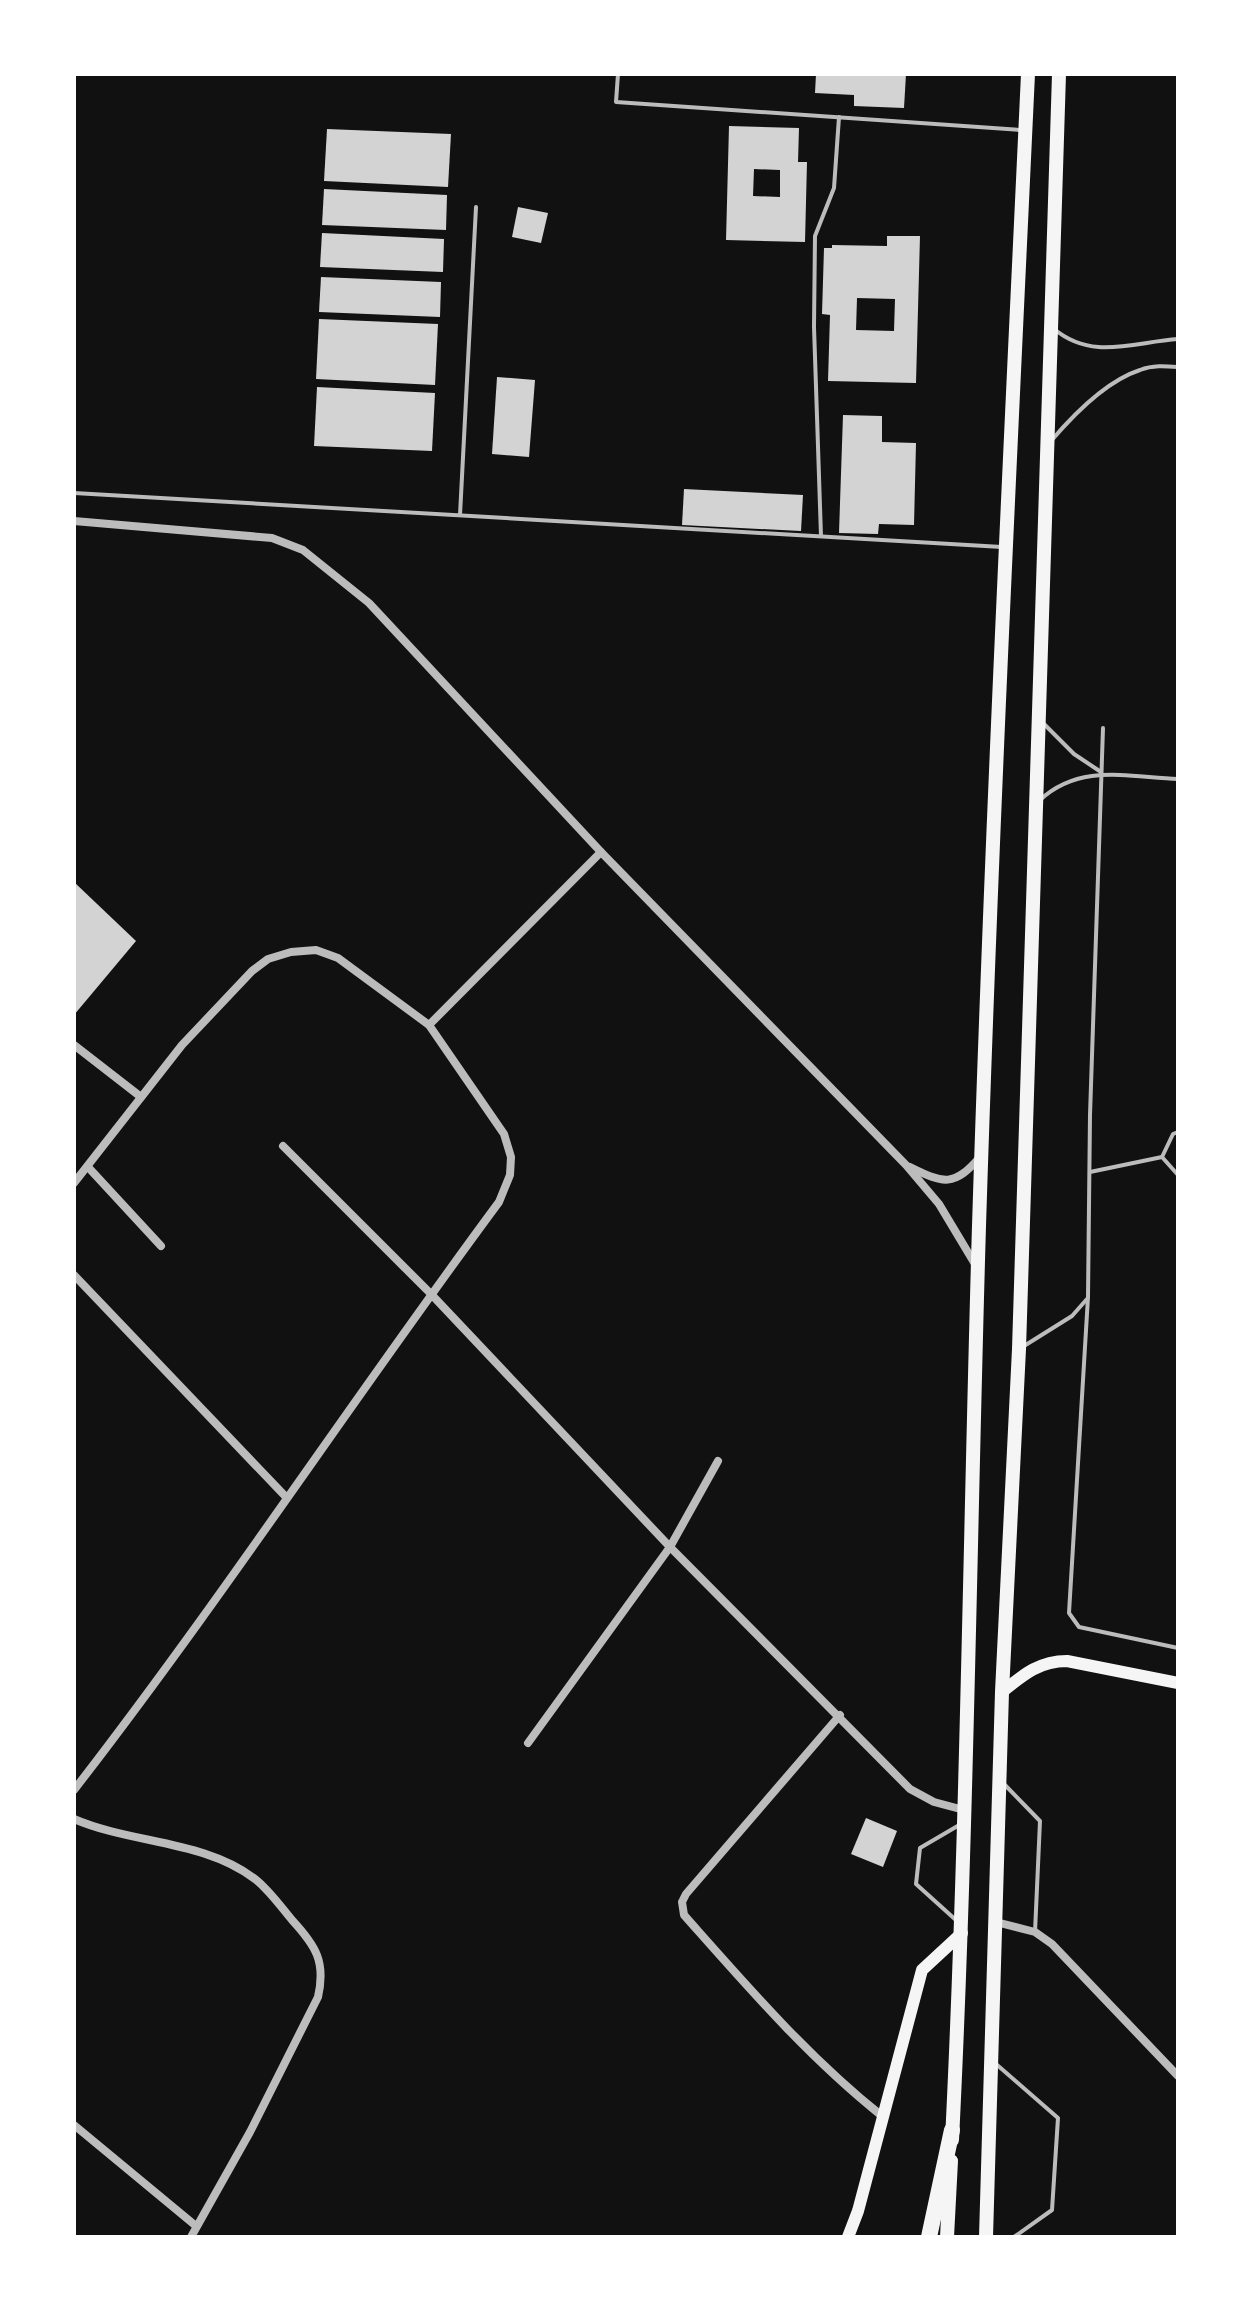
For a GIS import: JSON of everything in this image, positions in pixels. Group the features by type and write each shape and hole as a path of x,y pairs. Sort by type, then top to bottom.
{"highway":[{"path":"947,2237 962,1929 982,1155 1028,74"},
{"path":"986,2237 1002,1692 1019,1349 1059,74"},
{"path":"929,2237 952,2130"}],"main road":[{"path":"1002,1692 1039,1665 1052,1661 1067,1661 1178,1683"},
{"path":"848,2237 858,2211 922,1970 962,1929"}],"street":[{"path":"74,521 272,538 303,550 369,603 601,852 906,1165 953,1225 978,1269"},
{"path":"429,1025 601,852"},
{"path":"74,1183 182,1045 252,971 268,959 291,952 316,950 338,958 429,1025 504,1134 511,1157 510,1175 499,1202 146,1697 74,1790"},
{"path":"74,1045 141,1097"},
{"path":"283,1146 431,1294 670,1547 840,1715 910,1789 964,1816"},
{"path":"906,1165 930,1177 948,1181 965,1174 982,1155"},
{"path":"88,1167 161,1246"},
{"path":"74,1275 286,1497"},
{"path":"528,1743 670,1547 718,1461"},
{"path":"840,1715 686,1894 682,1908 684,1915 794,2037 841,2083 882,2116"},
{"path":"74,1819 196,1852 243,1871 267,1891 304,1933 319,1957 322,1978 318,1997 250,2132 191,2237"},
{"path":"996,1922 1035,1932 1052,1944 1178,2076"},
{"path":"74,2125 196,2226"}],"lane":[{"path":"618,74 616,102 1026,130"},
{"path":"821,536 814,327 815,236 834,188 839,117"},
{"path":"460,515 476,207"},
{"path":"1051,326 1075,342 1103,349 1178,339"},
{"path":"1047,446 1074,416 1121,380 1138,370 1156,366 1178,367"},
{"path":"74,493 1006,547"},
{"path":"1038,717 1067,748 1103,773"},
{"path":"1103,728 1088,1297 1069,1613 1079,1627 1178,1648"},
{"path":"1034,805 1066,782 1103,773 1178,779"},
{"path":"1162,1157 1173,1134 1178,1132"},
{"path":"1090,1172 1162,1157"},
{"path":"1162,1157 1178,1175"},
{"path":"1019,1349 1072,1316 1088,1297"},
{"path":"1000,1779 1040,1821 1035,1932"},
{"path":"962,1929 916,1884 920,1848 964,1816"},
{"path":"992,2061 1058,2118 1052,2210 1014,2237"}],"building":[{"path":"816,74 906,74 904,108 854,106 854,95 815,93"},
{"path":"729,126 799,128 798,162 807,162 805,242 726,240","holes":["754,169 780,170 780,197 753,196"]},
{"path":"327,129 451,134 448,187 324,181"},
{"path":"324,189 447,195 446,230 322,225"},
{"path":"518,207 548,213 541,243 512,237"},
{"path":"322,233 444,239 443,272 320,267"},
{"path":"887,236 920,236 916,383 828,381 830,315 822,314 824,248 832,248 832,245 887,246","holes":["857,298 895,299 894,331 856,330"]},
{"path":"321,277 441,282 440,317 319,312"},
{"path":"319,319 438,324 435,385 316,379"},
{"path":"497,377 535,380 529,457 492,454"},
{"path":"317,387 435,393 432,451 314,446"},
{"path":"843,415 882,416 882,442 916,443 914,525 879,524 878,534 839,533"},
{"path":"684,489 803,495 801,531 682,525"},
{"path":"74,882 136,941 74,1015"},
{"path":"866,1818 897,1831 883,1867 851,1854"}]}
